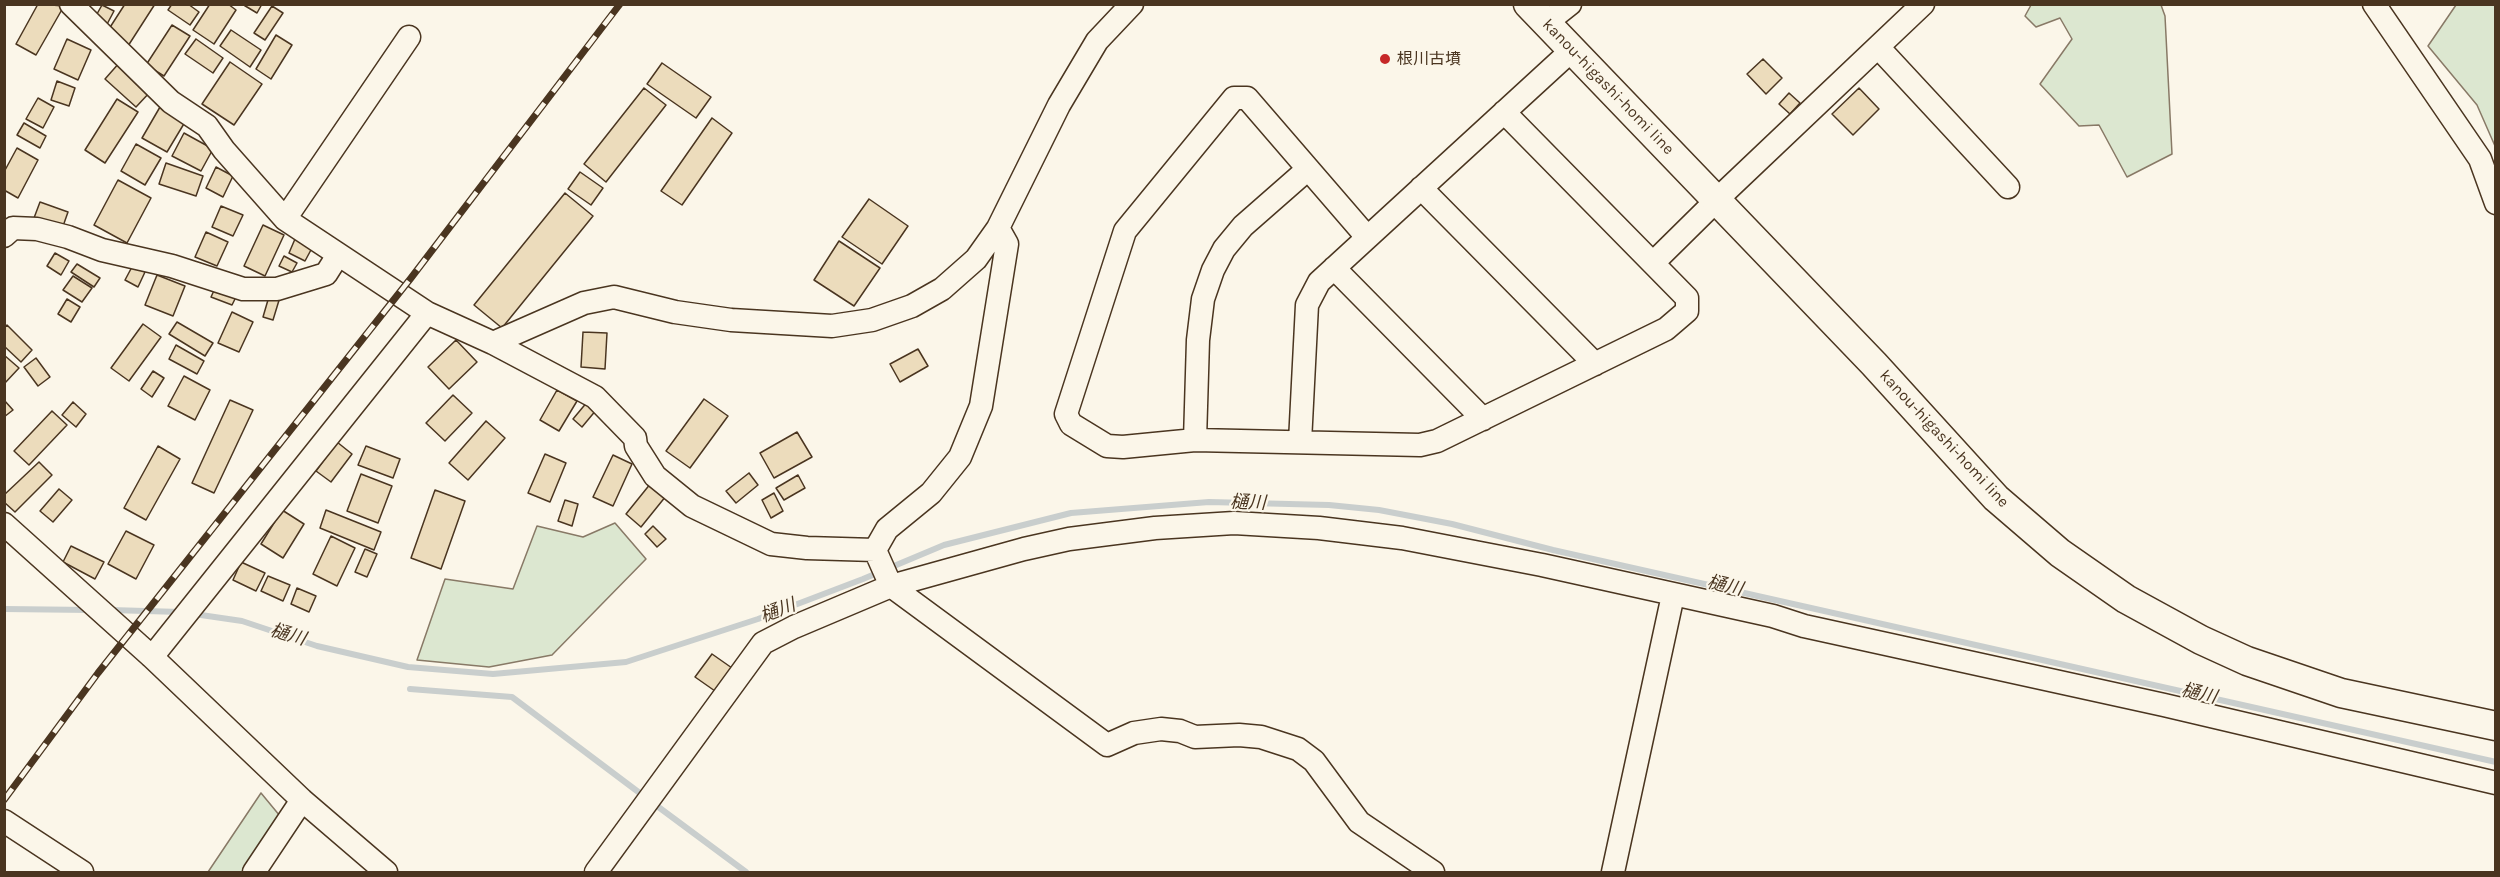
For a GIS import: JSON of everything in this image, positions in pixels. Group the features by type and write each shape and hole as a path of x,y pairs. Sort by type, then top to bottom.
{"main road":[{"name":"kanou-higashi-homi line","path":"1537,14 1874,364 1996,498 2060,553 2126,599 2247,662 2341,693 2496,726"}],"street":[{"path":"71,4 171,102 207,126 224,150 285,219 427,313 493,343 595,397 635,438 636,446 655,476 692,506 771,544 877,554"},
{"path":"493,343 584,303 614,297 675,312 731,320 832,326 872,320 912,306 942,289 976,259 998,228 1059,105 1097,41 1132,4"},
{"path":"1537,14 1570,4"},
{"path":"1654,262 1717,199 1923,4"},
{"path":"2374,4 2480,159 2496,203"},
{"path":"285,219 409,37"},
{"path":"1878,47 2008,187"},
{"path":"1300,442 1307,305 1319,282 1572,50"},
{"path":"1367,237 1247,98 1234,98 1125,231 1066,414 1071,424 1107,446 1123,447 1195,440 1420,445 1437,441 1666,329 1687,311 1687,298 1504,112"},
{"path":"1195,440 1198,340 1203,299 1213,270 1224,249 1243,226 1308,169"},
{"path":"1420,189 1595,364"},
{"path":"4,236 13,228 37,229 68,237 102,250 172,266 243,289 276,289 326,274 338,255"},
{"path":"998,228 1006,244 981,406 960,457 931,493 886,529 877,554 890,585 1107,745 1134,734 1161,729 1194,737 1239,735 1261,737 1298,749 1314,761 1359,822 1433,873"},
{"path":"1334,267 1483,419"},
{"path":"152,657 173,627 201,596 427,313"},
{"path":"596,873 763,643 890,585 1070,539 1155,528 1234,523 1318,528 1402,538 1542,565 1672,596 2494,776"},
{"path":"4,524 152,657 302,800 386,873"},
{"path":"1613,873 1672,596"},
{"path":"254,873 302,800"},
{"path":"4,821 82,873"}],"green space":[{"path":"2031,5 2161,5 2165,16 2172,154 2127,177 2099,125 2079,126 2040,84 2072,39 2060,18 2036,27 2025,16"},
{"path":"2456,5 2495,5 2495,146 2477,105 2428,46"},
{"path":"615,523 646,559 552,655 489,667 417,660 445,579 513,589 537,526 583,537"},
{"path":"261,793 280,816 244,872 208,872"}],"building":[{"path":"38,4 64,6 36,55 16,44"},
{"path":"125,4 155,4 128,46 107,32"},
{"path":"172,4 188,4 199,12 190,25 168,10"},
{"path":"210,4 228,4 236,10 214,44 193,30"},
{"path":"242,4 262,4 257,13"},
{"path":"102,5 114,11 105,28 93,21"},
{"path":"272,6 283,13 265,40 254,33"},
{"path":"172,25 190,36 164,76 146,65"},
{"path":"231,30 261,50 250,67 220,46"},
{"path":"276,35 292,45 271,79 256,69"},
{"path":"67,39 91,50 78,80 54,69"},
{"path":"196,39 223,58 213,73 185,54"},
{"path":"1763,59 1782,78 1766,94 1747,74"},
{"path":"120,62 151,91 136,107 105,79"},
{"path":"230,62 262,84 234,125 202,104"},
{"path":"662,63 711,97 696,118 647,84"},
{"path":"57,81 75,88 69,106 51,100"},
{"path":"644,88 666,105 606,182 584,164"},
{"path":"1859,88 1879,109 1853,135 1832,114"},
{"path":"1789,93 1800,103 1790,114 1779,104"},
{"path":"38,98 54,107 43,128 26,119"},
{"path":"117,99 138,112 105,163 85,150"},
{"path":"160,107 185,122 167,152 142,138"},
{"path":"712,118 732,133 682,205 661,191"},
{"path":"24,123 46,136 40,148 17,135"},
{"path":"184,133 213,149 201,171 172,156"},
{"path":"136,144 161,158 145,185 121,171"},
{"path":"17,148 38,160 18,198 4,190 4,172"},
{"path":"166,163 203,176 196,196 159,184"},
{"path":"216,167 233,176 223,197 206,188"},
{"path":"580,172 603,188 591,205 568,189"},
{"path":"118,180 151,198 127,243 94,225"},
{"path":"565,193 593,216 502,328 474,305"},
{"path":"869,199 908,226 882,264 842,237"},
{"path":"40,202 68,212 62,229 34,218"},
{"path":"221,206 243,215 233,236 212,227"},
{"path":"263,225 284,235 265,276 244,266"},
{"path":"206,232 228,242 217,266 195,257"},
{"path":"295,239 312,248 305,261 289,253"},
{"path":"839,241 880,268 854,306 814,280"},
{"path":"55,253 69,261 61,275 47,266"},
{"path":"284,256 297,263 292,272 279,266"},
{"path":"77,264 100,278 94,287 71,272"},
{"path":"133,265 145,272 138,287 125,280"},
{"path":"157,275 185,286 173,316 145,305"},
{"path":"73,276 92,288 82,302 63,290"},
{"path":"217,284 238,293 232,305 211,297"},
{"path":"270,293 280,297 273,320 263,317"},
{"path":"67,299 80,307 71,322 58,314"},
{"path":"232,312 253,322 239,352 218,343"},
{"path":"177,322 213,343 205,356 169,334"},
{"path":"143,324 161,337 129,381 111,368"},
{"path":"7,325 32,350 21,362 4,346 4,328"},
{"path":"583,332 607,333 605,369 581,367"},
{"path":"456,340 477,362 449,389 428,367"},
{"path":"176,345 204,361 197,374 169,359"},
{"path":"918,349 928,366 900,382 890,364"},
{"path":"4,355 19,368 4,384"},
{"path":"36,358 50,377 38,386 24,367"},
{"path":"153,371 164,378 152,397 141,389"},
{"path":"184,376 210,390 195,420 168,406"},
{"path":"557,390 577,401 559,431 540,420"},
{"path":"453,395 472,413 445,441 426,423"},
{"path":"704,399 728,416 690,468 666,451"},
{"path":"4,400 13,410 4,417"},
{"path":"230,400 253,410 214,493 192,483"},
{"path":"588,401 597,409 582,427 573,419"},
{"path":"73,402 86,414 76,427 62,415"},
{"path":"52,411 67,425 29,465 14,451"},
{"path":"486,421 505,438 468,480 449,463"},
{"path":"797,432 812,457 774,478 760,453"},
{"path":"337,442 352,454 331,482 316,471"},
{"path":"158,446 180,459 146,520 124,508"},
{"path":"366,446 400,459 393,478 358,465"},
{"path":"545,454 566,463 550,502 528,493"},
{"path":"613,455 632,464 613,506 593,497"},
{"path":"39,462 52,475 15,512 4,502 4,495"},
{"path":"749,473 758,485 736,503 726,491"},
{"path":"361,474 392,486 378,523 347,511"},
{"path":"798,475 805,488 784,500 776,488"},
{"path":"651,483 666,496 641,527 626,514"},
{"path":"59,489 72,500 53,522 40,511"},
{"path":"435,490 465,501 441,569 411,558"},
{"path":"774,493 783,511 771,518 762,500"},
{"path":"565,500 578,504 572,526 558,521"},
{"path":"282,510 304,524 283,558 261,544"},
{"path":"326,510 381,532 374,550 320,528"},
{"path":"653,526 666,539 657,547 645,534"},
{"path":"126,531 154,545 136,579 108,564"},
{"path":"331,536 355,548 337,586 313,574"},
{"path":"71,546 104,562 95,579 63,562"},
{"path":"365,549 377,554 367,577 355,572"},
{"path":"241,562 265,573 256,591 233,580"},
{"path":"268,576 290,585 283,601 261,591"},
{"path":"297,588 316,596 309,612 291,604"},
{"path":"712,654 732,668 715,691 695,677"}],"waterway":[{"name":"樋川","path":"194,614 242,621 317,646 408,667 493,674 626,662 758,619 944,545 1071,513 1209,502 1329,505 1379,510 1452,524 1553,550 2496,762"},
{"name":"樋川","path":"4,609 91,610"},
{"name":"樋川","path":"110,610 181,612"},
{"path":"410,689 512,697 645,797"},
{"path":"653,803 746,872"}],"railway":[{"path":"4,800 98,673 411,278 620,4"}],"place":[{"name":"根川古墳","path":"1385,59"}]}
